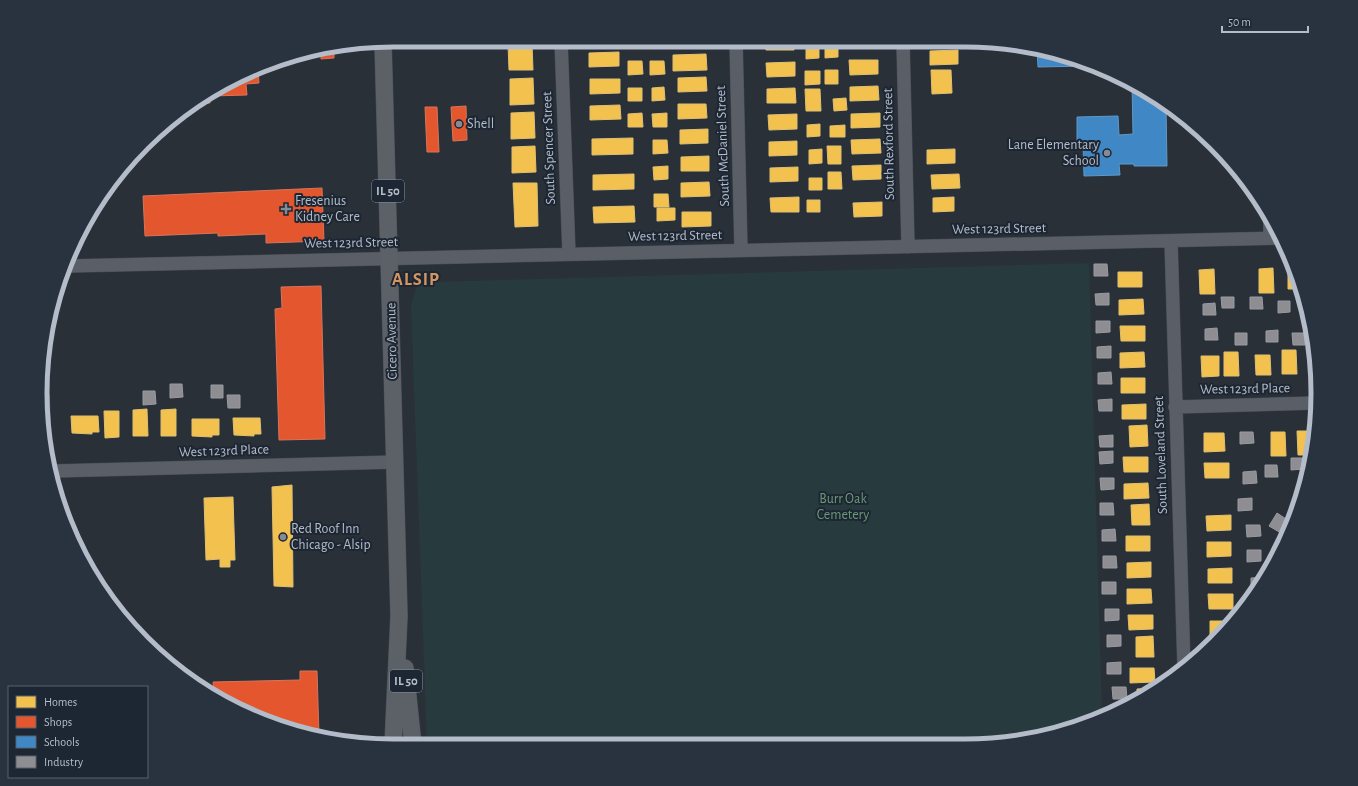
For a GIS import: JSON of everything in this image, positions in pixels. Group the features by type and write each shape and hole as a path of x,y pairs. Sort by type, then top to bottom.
{"main road":[{"name":"Cicero Avenue","path":"383,47 399,616 393,739"},
{"name":"Cicero Avenue","path":"399,616 412,739"}],"street":[{"name":"South Spencer Street","path":"561,47 569,254"},
{"name":"South McDaniel Street","path":"736,47 742,250"},
{"name":"South Rexford Street","path":"903,47 908,247"},
{"name":"West 123rd Street","path":"71,266 1274,238"},
{"name":"South Loveland Street","path":"1171,240 1184,661"},
{"name":"West 123rd Place","path":"1175,406 1311,403"},
{"name":"West 123rd Place","path":"56,471 395,462"}],"green space":[{"name":"Burr Oak Cemetery","path":"1089,263 1102,711 1076,721 1033,732 1010,736 965,739 427,739 411,305 417,286 431,275 432,282"}],"building: Homes":[{"path":"508,47 532,47 533,70 509,70"},
{"path":"642,47 642,48 627,48"},
{"path":"766,47 794,47 794,50 766,50"},
{"path":"806,47 819,47 819,58 806,59"},
{"path":"825,47 838,47 838,57 825,58"},
{"path":"848,47 877,47 877,48"},
{"path":"958,50 958,64 930,65 930,51"},
{"path":"619,52 619,66 589,67 589,53"},
{"path":"706,54 707,70 673,71 673,55"},
{"path":"849,60 878,60 878,74 850,75"},
{"path":"628,61 642,61 643,74 628,75"},
{"path":"650,61 664,61 665,74 650,75"},
{"path":"795,62 795,76 767,77 766,63"},
{"path":"825,70 838,70 838,84 825,84"},
{"path":"931,70 951,70 952,93 932,94"},
{"path":"805,71 820,71 820,84 805,85"},
{"path":"706,77 707,91 678,92 678,78"},
{"path":"533,78 534,104 510,105 510,79"},
{"path":"590,79 620,79 620,93 590,94"},
{"path":"878,86 879,100 850,101 850,87"},
{"path":"664,87 665,100 652,101 652,88"},
{"path":"628,88 642,88 642,101 628,101"},
{"path":"795,88 796,103 767,103 767,89"},
{"path":"805,89 820,89 821,111 806,111"},
{"path":"846,98 847,110 834,111 833,99"},
{"path":"678,104 706,104 707,118 678,119"},
{"path":"620,105 621,119 590,120 590,106"},
{"path":"534,112 535,138 511,139 511,113"},
{"path":"642,113 643,127 628,127 628,114"},
{"path":"667,113 667,127 653,127 652,114"},
{"path":"880,113 880,127 851,128 851,114"},
{"path":"797,114 797,129 769,130 768,115"},
{"path":"820,124 820,136 807,137 807,125"},
{"path":"845,125 845,137 830,137 830,126"},
{"path":"708,129 708,143 680,144 680,130"},
{"path":"633,138 633,154 592,155 592,139"},
{"path":"880,139 881,153 852,154 851,140"},
{"path":"653,140 667,140 668,153 653,154"},
{"path":"797,141 797,155 769,156 769,142"},
{"path":"535,146 536,172 512,173 512,147"},
{"path":"827,146 841,146 841,164 828,164"},
{"path":"822,149 822,163 809,164 809,150"},
{"path":"955,149 955,163 927,164 927,150"},
{"path":"709,156 709,171 681,171 681,157"},
{"path":"881,165 881,179 853,180 852,166"},
{"path":"668,166 668,179 654,180 653,167"},
{"path":"798,167 798,181 770,182 770,168"},
{"path":"828,172 841,172 842,189 828,189"},
{"path":"634,174 634,189 593,190 593,175"},
{"path":"959,174 960,188 932,189 931,175"},
{"path":"809,178 822,178 822,190 809,190"},
{"path":"709,182 710,196 681,197 681,183"},
{"path":"513,183 537,183 538,226 515,227"},
{"path":"654,194 668,194 669,207 654,207"},
{"path":"799,197 799,212 771,212 770,198"},
{"path":"954,197 954,211 933,212 933,198"},
{"path":"807,200 820,200 820,212 807,212"},
{"path":"882,202 882,216 854,217 853,203"},
{"path":"634,206 635,222 594,223 593,207"},
{"path":"657,208 675,208 675,220 657,221"},
{"path":"682,212 711,212 711,226 682,227"},
{"path":"1273,268 1274,293 1259,293 1259,269"},
{"path":"1214,269 1215,294 1200,294 1199,270"},
{"path":"1288,269 1295,289 1288,289"},
{"path":"1118,272 1142,272 1142,287 1118,287"},
{"path":"1143,299 1144,314 1119,315 1119,300"},
{"path":"1120,326 1145,326 1145,341 1121,341"},
{"path":"1282,350 1296,350 1297,374 1282,374"},
{"path":"1144,352 1145,367 1120,368 1120,353"},
{"path":"1224,352 1238,352 1239,376 1224,376"},
{"path":"1255,355 1270,355 1271,375 1256,375"},
{"path":"1201,356 1219,356 1219,376 1202,377"},
{"path":"1121,378 1145,378 1145,393 1121,393"},
{"path":"1146,404 1146,419 1122,419 1122,405"},
{"path":"147,409 148,436 133,436 133,410"},
{"path":"176,409 176,436 161,436 161,410"},
{"path":"104,411 119,411 119,437 105,438"},
{"path":"71,416 98,416 99,432 92,432 92,434 72,433"},
{"path":"233,418 260,418 261,434 254,434 254,436 234,435"},
{"path":"192,419 219,419 219,435 212,435 212,437 192,436"},
{"path":"1147,425 1148,446 1130,447 1129,426"},
{"path":"1297,431 1309,431 1305,455 1298,455"},
{"path":"1271,432 1285,432 1286,456 1271,456"},
{"path":"1204,433 1224,433 1225,451 1204,452"},
{"path":"1123,457 1148,457 1148,472 1124,472"},
{"path":"1204,463 1229,463 1229,478 1205,478"},
{"path":"1148,483 1149,498 1124,499 1124,484"},
{"name":"Red Roof Inn Chicago - Alsip","path":"292,485 293,587 274,586 272,487"},
{"path":"233,497 235,560 230,560 230,567 220,567 220,559 206,560 204,498"},
{"path":"1149,504 1150,525 1132,525 1131,505"},
{"path":"1231,515 1231,530 1207,531 1206,516"},
{"path":"1126,536 1150,536 1150,551 1126,551"},
{"path":"1207,542 1231,542 1231,556 1207,557"},
{"path":"1151,562 1151,577 1127,578 1127,563"},
{"path":"1232,568 1232,583 1208,583 1208,569"},
{"path":"1127,589 1151,589 1152,603 1127,604"},
{"path":"1208,594 1233,594 1233,609 1209,609"},
{"path":"1128,615 1153,615 1153,629 1129,630"},
{"path":"1210,621 1225,621 1212,636 1210,636"},
{"path":"1153,636 1154,657 1136,657 1136,637"},
{"path":"1130,668 1154,668 1155,682 1130,683"},
{"path":"1137,689 1145,689 1137,694"}],"building: Shops":[{"path":"334,52 334,58 321,59 321,55"},
{"path":"258,74 259,83 246,84 247,95 215,96"},
{"path":"210,99 210,103 203,103"},
{"name":"Shell","path":"466,106 467,140 453,141 451,107"},
{"name":"Shell","path":"425,107 437,107 439,152 427,152"},
{"path":"322,188 324,241 266,243 266,234 218,236 218,233 145,236 143,196"},
{"path":"321,286 325,439 279,440 275,309 282,308 281,287"},
{"path":"300,671 317,671 319,731 282,721 261,713 213,689 213,682 300,680"}],"building: Schools":[{"path":"1037,55 1079,66 1038,67"},
{"path":"1132,90 1166,111 1167,166 1134,166 1134,164 1119,164 1120,175 1084,176 1083,143 1077,143 1077,117 1118,116 1119,135 1133,134"}],"building: Industry":[{"path":"1094,264 1107,264 1108,276 1094,276"},
{"path":"1109,293 1109,305 1096,305 1095,294"},
{"path":"1221,297 1234,297 1234,308 1222,308"},
{"path":"1250,297 1262,297 1263,309 1250,309"},
{"path":"1278,301 1290,301 1290,312 1278,313"},
{"path":"1215,303 1216,315 1203,315 1203,304"},
{"path":"1096,321 1110,321 1110,332 1096,333"},
{"path":"1217,328 1218,340 1205,340 1205,329"},
{"path":"1278,330 1278,342 1266,342 1266,331"},
{"path":"1235,333 1247,333 1247,345 1235,345"},
{"path":"1292,333 1305,333 1305,345 1293,345"},
{"path":"1111,346 1111,358 1097,358 1097,347"},
{"path":"1111,372 1112,384 1098,384 1098,373"},
{"path":"170,384 182,384 183,397 170,398"},
{"path":"211,385 223,385 223,398 211,398"},
{"path":"143,391 155,391 156,404 143,405"},
{"path":"227,395 240,395 240,408 228,408"},
{"path":"1112,399 1112,411 1099,411 1098,400"},
{"path":"1240,432 1253,432 1254,443 1240,444"},
{"path":"1113,435 1113,447 1100,447 1099,436"},
{"path":"1113,451 1113,463 1100,464 1099,452"},
{"path":"1291,458 1303,458 1302,469 1291,470"},
{"path":"1265,465 1277,465 1278,477 1265,477"},
{"path":"1256,471 1257,483 1243,484 1243,472"},
{"path":"1100,478 1114,478 1114,489 1101,490"},
{"path":"1252,498 1252,510 1238,511 1238,499"},
{"path":"1100,503 1113,503 1114,515 1100,515"},
{"path":"1277,513 1287,520 1281,533 1269,526"},
{"path":"1246,525 1260,525 1261,536 1247,537"},
{"path":"1115,529 1116,541 1102,541 1102,530"},
{"path":"1247,550 1261,550 1261,561 1247,562"},
{"path":"1103,556 1116,556 1117,568 1103,568"},
{"path":"1258,577 1251,588 1251,578"},
{"path":"1102,582 1116,582 1116,594 1102,594"},
{"path":"1105,609 1119,609 1119,620 1105,621"},
{"path":"1107,635 1121,635 1121,646 1107,647"},
{"path":"1121,662 1121,674 1107,674 1107,663"},
{"path":"1112,687 1126,687 1127,699 1113,699"}],"place":[{"name":"Shell","path":"459,124"},
{"name":"Lane Elementary School","path":"1107,153"},
{"name":"Fresenius Kidney Care","path":"286,209"},
{"name":"Red Roof Inn Chicago - Alsip","path":"283,537"}],"district":[{"name":"ALSIP","path":"416,280"}]}
